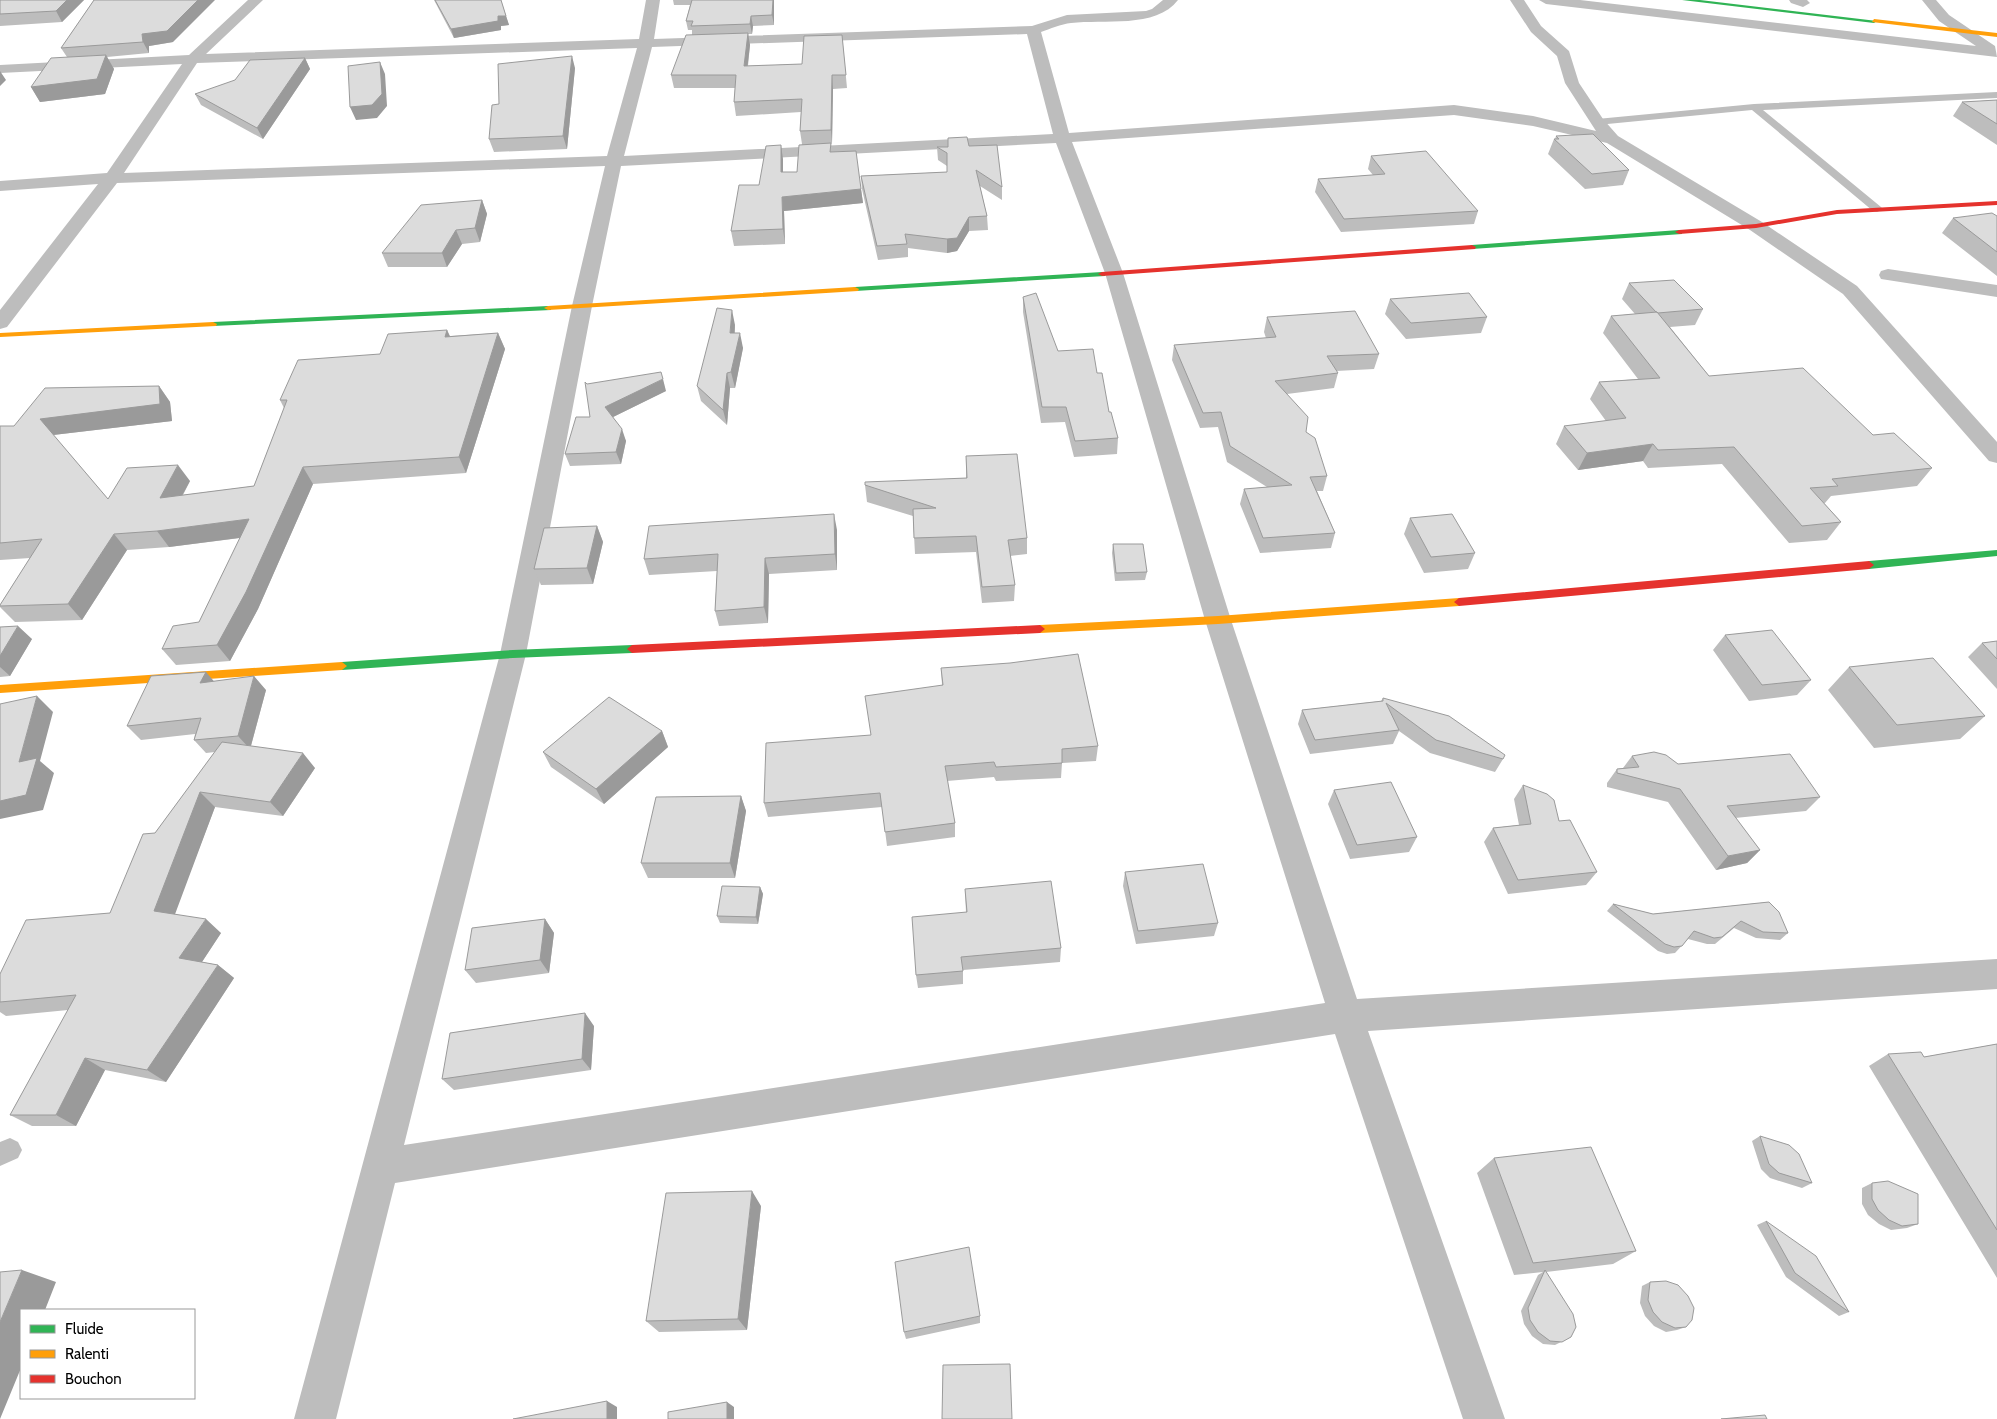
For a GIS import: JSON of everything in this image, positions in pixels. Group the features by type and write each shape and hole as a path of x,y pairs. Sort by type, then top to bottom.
{"street":[{"path":"0,323 112,178 193,59 256,0"},
{"path":"314,1419 512,654 582,306 614,161 646,42 653,0"},
{"path":"0,69 193,59 1033,30 1067,19 1146,15 1157,12 1171,0"},
{"path":"1517,0 1536,29 1564,54 1572,83 1597,122 1612,139 1756,226 1850,290 1997,456"},
{"path":"1546,0 1996,53"},
{"path":"1685,0 1997,35"},
{"path":"1781,0 1997,24"},
{"path":"1929,0 1944,18 1968,32 1996,53"},
{"path":"1033,30 1062,138 1114,273 1218,620 1346,1016 1484,1419"},
{"path":"0,186 112,178 614,161 1062,138 1454,110 1533,121 1612,139"},
{"path":"0,335 582,306 1114,273 1756,226 1837,212 1997,203"},
{"path":"1888,275 1997,290"},
{"path":"0,689 512,654 859,639 1218,620 1520,597 1997,553"},
{"path":"380,1167 1346,1016 1997,974"}],"lane":[{"path":"1597,122 1754,107 1997,95"},
{"path":"1754,107 1877,209"}],"building":[{"path":"0,0 67,0 56,11 0,14"},
{"path":"94,0 198,0 167,31 142,34 143,42 61,48"},
{"path":"435,0 501,0 506,16 498,16 498,21 451,29"},
{"path":"692,0 773,0 772,15 751,16 750,24 691,26 693,21 686,21"},
{"path":"748,33 744,66 802,64 804,36 842,35 846,75 832,75 831,130 800,131 802,99 734,102 736,75 671,75 686,35"},
{"path":"106,55 97,79 31,87 51,58"},
{"path":"572,56 563,136 489,139 492,105 499,104 498,64"},
{"path":"305,58 257,128 195,94 235,80 250,60"},
{"path":"380,62 382,94 372,105 350,107 348,66"},
{"path":"1997,100 1997,124 1962,102"},
{"path":"1593,134 1629,170 1592,174 1554,139 1559,139 1556,136"},
{"path":"967,137 969,146 997,145 1002,187 976,170 987,216 969,217 957,238 947,239 905,234 907,244 877,246 861,176 947,172 947,153 937,147 948,147 948,138"},
{"path":"831,143 830,152 856,151 861,189 782,197 783,229 731,231 739,185 759,185 766,146 781,145 781,172 797,172 799,145"},
{"path":"1426,151 1478,211 1344,219 1318,179 1385,174 1371,156"},
{"path":"482,200 475,228 456,230 442,253 382,253 421,205"},
{"path":"1992,213 1997,216 1997,252 1953,218"},
{"path":"1674,280 1703,309 1658,313 1629,283"},
{"path":"1036,293 1058,351 1093,349 1097,373 1102,373 1109,412 1111,412 1118,438 1075,441 1066,407 1042,407 1023,297"},
{"path":"1469,293 1487,317 1411,323 1390,299"},
{"path":"717,308 732,310 730,333 740,333 731,372 727,373 723,410 697,386"},
{"path":"1355,311 1379,354 1327,356 1338,373 1275,381 1308,417 1306,432 1315,438 1327,476 1310,477 1335,533 1263,538 1244,489 1292,485 1230,446 1221,412 1203,413 1174,345 1276,337 1267,317"},
{"path":"1657,312 1709,376 1803,368 1873,435 1894,433 1932,468 1832,479 1838,486 1810,488 1841,522 1802,526 1734,447 1658,450 1653,444 1587,453 1564,426 1626,418 1599,382 1660,378 1611,316"},
{"path":"447,330 445,337 498,333 459,457 303,467 246,592 217,645 162,649 173,626 199,622 249,519 157,531 114,534 68,604 0,606 42,539 0,543 0,426 14,426 45,388 159,386 160,404 40,419 108,499 127,468 178,465 160,498 254,486 287,400 280,400 298,360 380,354 388,334"},
{"path":"661,372 663,379 605,407 622,429 616,452 565,454 576,417 590,417 585,382 587,384"},
{"path":"1017,454 1027,538 1008,540 1015,585 982,587 976,536 914,538 913,509 936,508 865,485 865,482 967,478 966,456"},
{"path":"834,514 835,554 765,558 764,607 715,611 718,554 644,559 649,526"},
{"path":"1452,514 1475,553 1431,557 1410,518"},
{"path":"597,526 587,568 534,569 544,528"},
{"path":"1113,544 1143,544 1147,572 1116,573"},
{"path":"18,626 0,656 0,627"},
{"path":"1772,630 1811,680 1762,685 1725,635"},
{"path":"1997,641 1997,659 1982,643"},
{"path":"1078,654 1098,746 1062,749 1062,763 996,767 994,762 945,766 955,823 885,832 880,793 764,803 766,743 871,735 865,696 943,685 941,668 1010,663"},
{"path":"1933,658 1985,716 1897,725 1849,667"},
{"path":"206,672 200,683 254,676 238,736 194,740 201,718 127,726 151,676"},
{"path":"37,696 19,762 37,758 26,795 0,801 0,704"},
{"path":"609,697 662,731 596,789 543,752"},
{"path":"1383,698 1449,716 1505,755 1503,759 1436,740 1386,703 1399,730 1315,740 1302,710 1383,701"},
{"path":"222,742 303,753 270,802 200,792 154,911 206,919 179,958 218,965 147,1070 85,1058 56,1115 10,1115 76,995 0,1002 0,974 26,920 110,913 143,834 155,833"},
{"path":"1654,752 1666,755 1678,764 1790,754 1820,797 1727,806 1760,850 1728,856 1680,789 1617,773 1617,769 1639,767 1632,756"},
{"path":"1391,782 1417,837 1357,845 1334,790"},
{"path":"1523,785 1547,794 1554,800 1559,821 1570,820 1597,872 1518,880 1493,828 1531,824"},
{"path":"741,796 730,863 641,863 656,797"},
{"path":"1203,864 1218,923 1138,931 1125,872"},
{"path":"1051,881 1061,948 961,957 963,971 916,975 912,917 967,912 965,889"},
{"path":"722,886 760,887 756,917 717,916"},
{"path":"1769,902 1779,912 1788,933 1763,932 1741,921 1722,937 1714,938 1694,931 1682,946 1674,947 1665,944 1613,904 1653,914"},
{"path":"545,919 540,960 465,970 472,928"},
{"path":"585,1013 582,1059 442,1079 450,1033"},
{"path":"1997,1044 1997,1230 1888,1054 1921,1052 1924,1057"},
{"path":"1760,1136 1789,1145 1799,1154 1812,1183 1779,1173 1769,1164"},
{"path":"1591,1147 1636,1251 1533,1263 1494,1158"},
{"path":"1888,1181 1918,1194 1918,1224 1902,1226 1889,1220 1878,1210 1872,1199 1872,1183"},
{"path":"752,1191 738,1319 646,1321 666,1193"},
{"path":"1766,1221 1816,1256 1849,1312 1795,1273"},
{"path":"969,1247 980,1316 904,1332 895,1262"},
{"path":"22,1270 0,1322 0,1272"},
{"path":"1545,1270 1573,1314 1576,1327 1571,1337 1562,1342 1550,1341 1538,1332 1530,1320 1528,1308"},
{"path":"1666,1281 1678,1285 1688,1296 1694,1308 1692,1320 1686,1327 1675,1328 1662,1322 1653,1312 1648,1300 1650,1282"},
{"path":"1010,1364 1012,1419 942,1419 943,1365"},
{"path":"607,1401 607,1419 513,1419"},
{"path":"727,1402 727,1419 668,1419 668,1412"},
{"path":"1765,1415 1767,1419 1721,1419"}],"traffic: fast":[{"path":"1685,0 1874,21"},
{"path":"1472,247 1679,232"},
{"path":"855,289 1102,274"},
{"path":"213,324 548,308"},
{"path":"1869,565 1997,553"},
{"path":"342,666 513,654 632,649"}],"traffic: slow":[{"path":"1874,21 1997,35"},
{"path":"548,308 855,289"},
{"path":"0,335 213,324"},
{"path":"1040,629 1218,620 1459,602"},
{"path":"0,689 342,666"}],"traffic: jam":[{"path":"1679,232 1756,226 1837,212 1997,203"},
{"path":"1102,274 1472,247"},
{"path":"1459,602 1869,565"},
{"path":"632,649 1040,629"}]}
